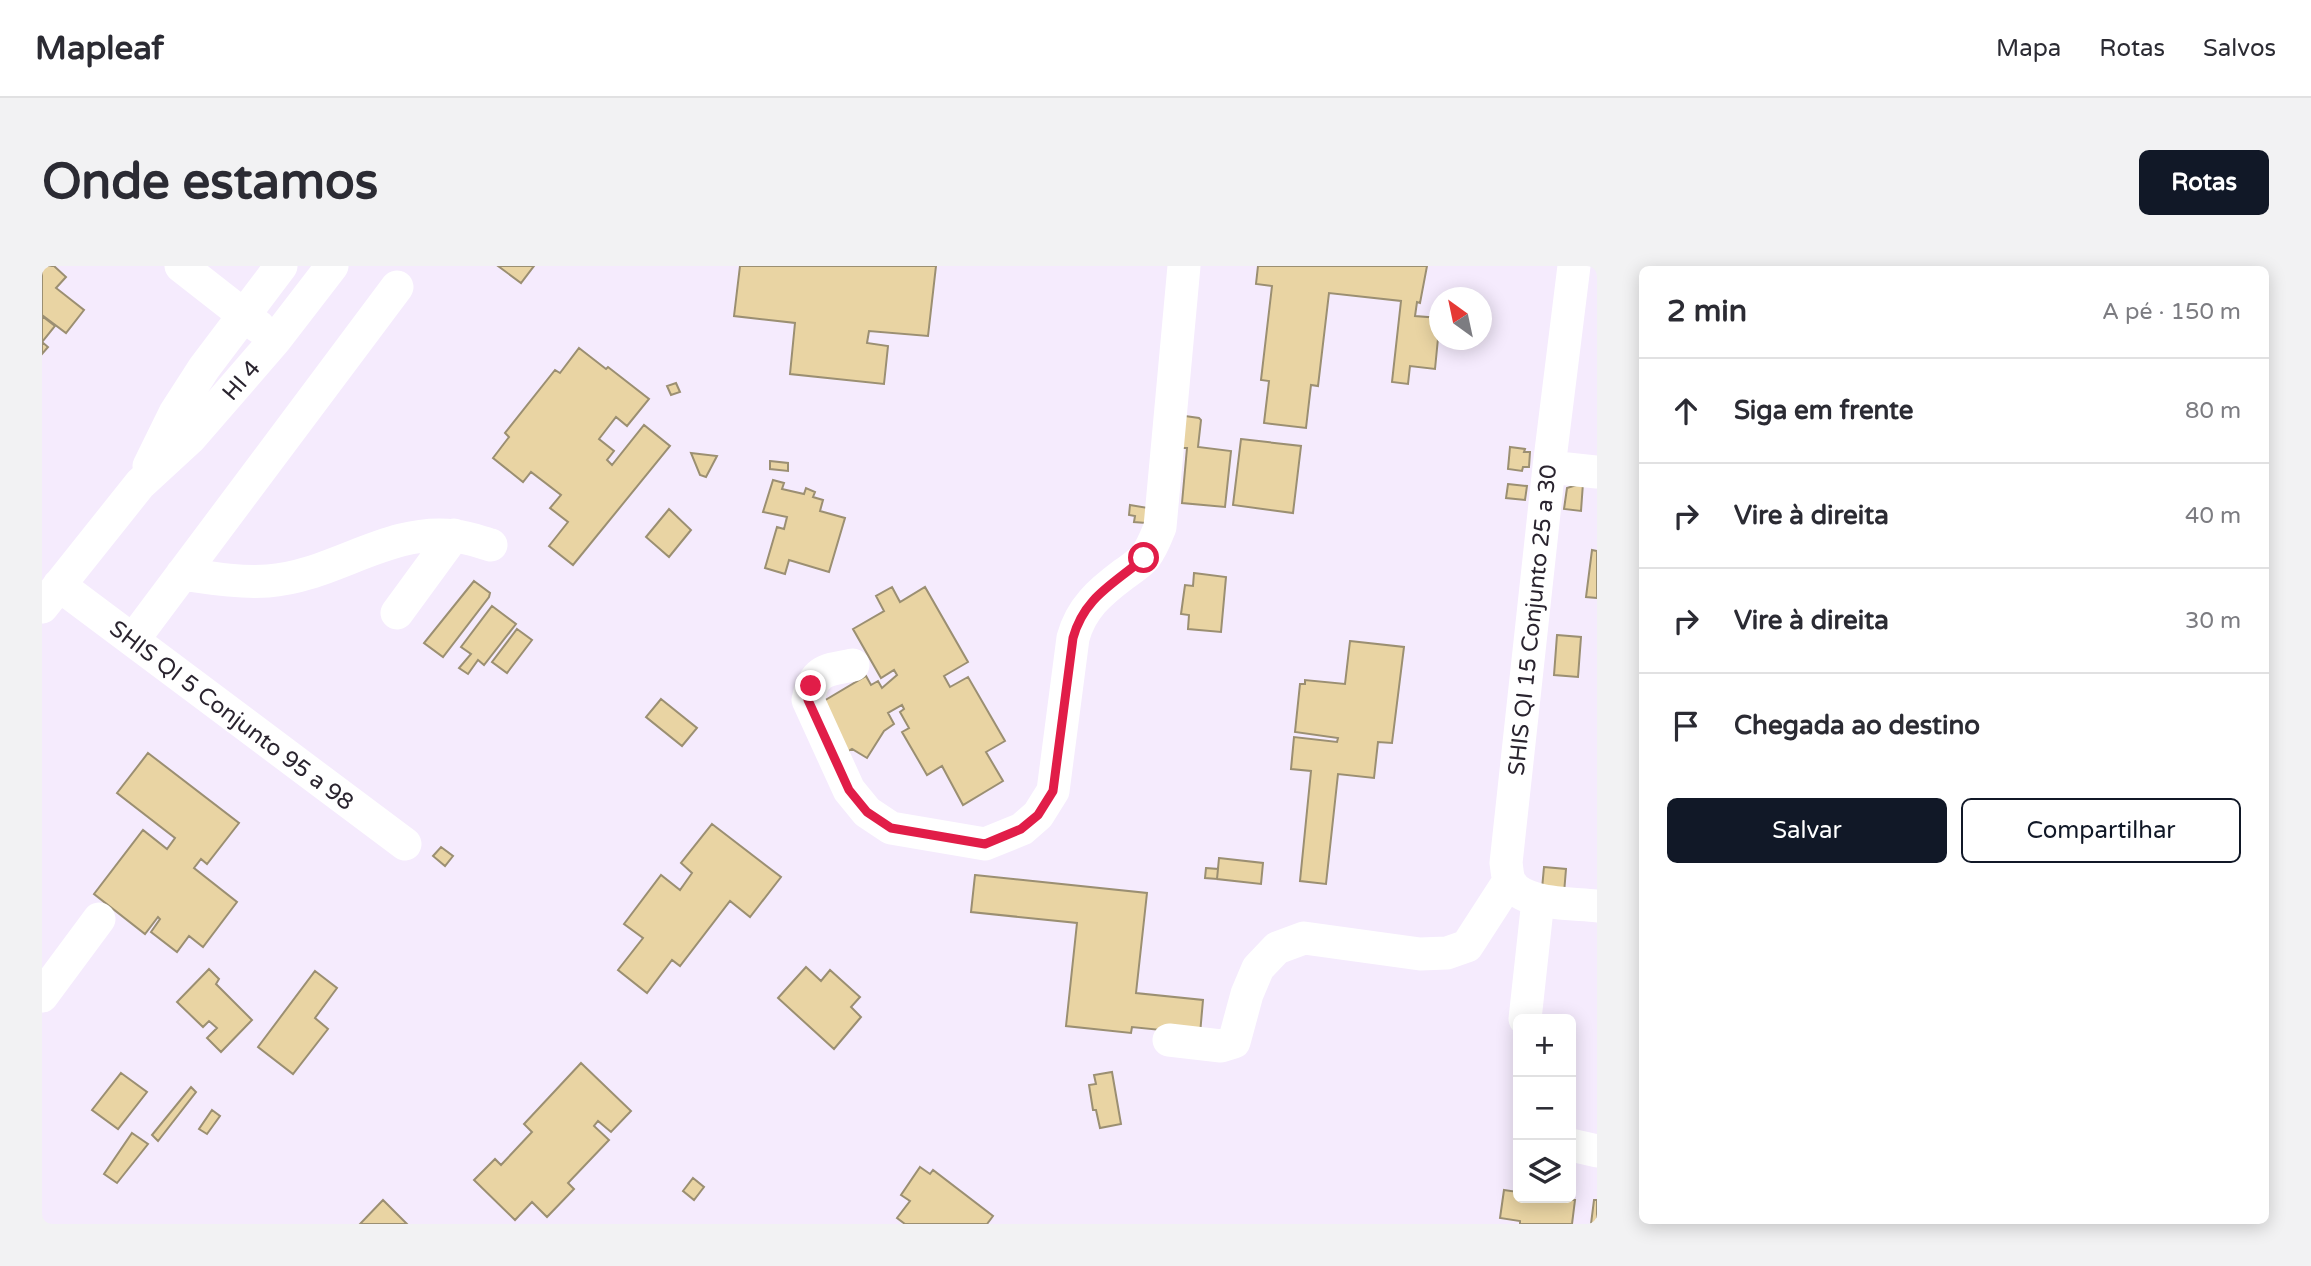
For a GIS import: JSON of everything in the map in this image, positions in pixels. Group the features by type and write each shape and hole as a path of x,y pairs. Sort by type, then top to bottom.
{"street":[{"path":"181,266 275,340"},
{"name":"HI 4","path":"141,484 176,413 243,314 281,266"},
{"name":"HI 4","path":"50,596 141,484 191,437 275,340 332,266"},
{"path":"853,665 825,670 817,675 808,700 849,790 867,812 891,828 985,844 1021,829 1038,815 1053,791 1073,638 1078,620 1094,600 1144,558 1160,527 1184,266"},
{"name":"SHIS QI 15 Conjunto 25 a 30","path":"1509,881 1506,863 1574,266"},
{"path":"133,640 397,287"},
{"path":"1549,467 1597,472"},
{"path":"182,574 269,581 320,570 392,542 427,536 454,535 492,545"},
{"path":"397,612 454,535"},
{"name":"SHIS QI 5 Conjunto 95 a 98","path":"50,596 133,640 405,844"},
{"path":"1169,1040 1221,1046 1234,1042 1247,994 1258,968 1277,948 1304,938 1420,954 1447,953 1467,946 1509,881 1523,894 1538,900 1597,906"},
{"path":"1526,1014 1538,900"},
{"path":"42,996 99,919"},
{"path":"1576,1146 1597,1151"}],"building":[{"path":"42,266 54,266 66,277 56,288 84,310 66,333 42,315"},
{"path":"498,266 534,266 521,283"},
{"path":"740,266 936,266 928,336 869,331 867,343 888,346 884,384 790,374 795,323 734,316"},
{"path":"1258,266 1427,266 1415,316 1429,317 1429,350 1437,350 1435,369 1410,366 1408,384 1392,382 1401,301 1329,293 1318,386 1311,385 1306,428 1264,423 1269,381 1261,380 1272,286 1256,284"},
{"path":"42,316 55,326 42,342"},
{"path":"42,342 48,347 42,354"},
{"path":"579,348 649,399 627,426 616,417 599,439 614,451 607,460 612,465 644,425 670,446 573,565 549,546 568,522 550,508 561,495 531,472 523,482 493,458 509,437 505,433 555,370 560,373"},
{"path":"676,383 680,392 671,395 667,386"},
{"path":"1185,416 1201,420 1198,447 1231,451 1225,507 1182,503 1187,448 1182,448"},
{"path":"1241,439 1301,446 1293,513 1233,505"},
{"path":"1510,447 1530,452 1529,467 1523,467 1522,471 1508,469"},
{"path":"691,453 717,456 706,477 700,475"},
{"path":"770,461 788,463 788,471 770,469"},
{"path":"773,480 784,483 782,489 804,494 806,488 815,492 813,497 823,500 820,511 845,518 829,572 789,560 785,574 765,568 777,527 784,529 787,517 763,512"},
{"path":"1583,483 1581,511 1564,509 1567,488"},
{"path":"1508,484 1527,486 1525,500 1506,498"},
{"path":"1130,505 1148,508 1146,523 1134,522 1135,516 1129,515"},
{"path":"669,509 691,530 669,557 646,537"},
{"path":"1592,550 1597,551 1597,598 1586,597"},
{"path":"1194,573 1226,577 1221,632 1188,629 1189,615 1181,614 1185,585 1193,586"},
{"path":"474,581 490,593 489,597 443,657 424,643"},
{"path":"892,587 900,602 925,587 968,662 944,676 950,687 968,677 1005,741 986,752 1003,781 963,805 942,766 927,775 902,732 909,728 900,712 904,709 902,705 888,713 894,724 884,731 867,758 852,749 845,753 817,705 866,676 871,685 878,681 882,688 897,675 894,670 881,678 853,629 884,611 876,596"},
{"path":"492,606 516,624 484,665 478,660 468,674 459,668 471,654 461,647"},
{"path":"517,629 532,640 507,673 492,662"},
{"path":"1557,635 1581,637 1578,677 1554,675"},
{"path":"1350,641 1404,647 1392,743 1378,742 1374,778 1338,774 1326,884 1300,881 1311,771 1291,769 1294,737 1337,742 1338,738 1295,732 1300,684 1305,684 1305,680 1345,684"},
{"path":"661,699 697,728 682,746 646,717"},
{"path":"148,753 239,823 207,864 201,859 194,868 237,902 203,947 189,936 177,952 151,932 160,919 158,917 145,934 94,894 143,830 167,849 175,838 117,793"},
{"path":"712,824 781,877 750,917 730,901 680,966 672,960 647,993 618,970 643,938 624,924 661,875 680,890 692,873 681,863"},
{"path":"441,847 453,856 445,866 433,856"},
{"path":"1219,858 1263,863 1261,884 1217,879"},
{"path":"1544,867 1566,869 1564,893 1542,889"},
{"path":"1206,868 1218,869 1217,879 1205,878"},
{"path":"975,875 1147,893 1136,993 1203,1000 1200,1034 1132,1027 1131,1033 1066,1026 1077,923 971,912"},
{"path":"806,967 821,981 830,970 860,997 851,1007 861,1017 834,1049 778,998"},
{"path":"209,969 219,979 216,984 252,1020 221,1052 207,1038 217,1028 209,1021 203,1027 177,1002"},
{"path":"315,971 337,988 315,1018 328,1029 293,1074 258,1047"},
{"path":"581,1063 631,1111 611,1132 598,1121 594,1126 609,1140 568,1183 574,1189 547,1217 532,1202 515,1220 474,1180 495,1159 501,1165 532,1132 524,1124"},
{"path":"1112,1072 1121,1124 1100,1128 1096,1110 1093,1110 1089,1085 1096,1084 1094,1075"},
{"path":"121,1073 147,1092 118,1129 92,1110"},
{"path":"191,1087 196,1092 158,1141 152,1135"},
{"path":"212,1110 220,1116 207,1134 199,1129"},
{"path":"132,1133 148,1144 117,1183 104,1174"},
{"path":"920,1167 930,1174 933,1170 993,1216 987,1224 905,1224 897,1218 910,1201 901,1195"},
{"path":"693,1178 704,1187 694,1200 683,1191"},
{"path":"1504,1190 1513,1191 1513,1203 1575,1203 1572,1224 1520,1224 1520,1221 1500,1218"},
{"path":"383,1200 407,1224 360,1224"},
{"path":"1594,1200 1597,1200 1597,1224 1591,1224"}],"route":[{"path":"811,686 808,700 849,790 867,812 891,828 985,844 1004,838 1038,815 1053,791 1073,638 1078,620 1087,606 1107,587 1144,558"}]}
